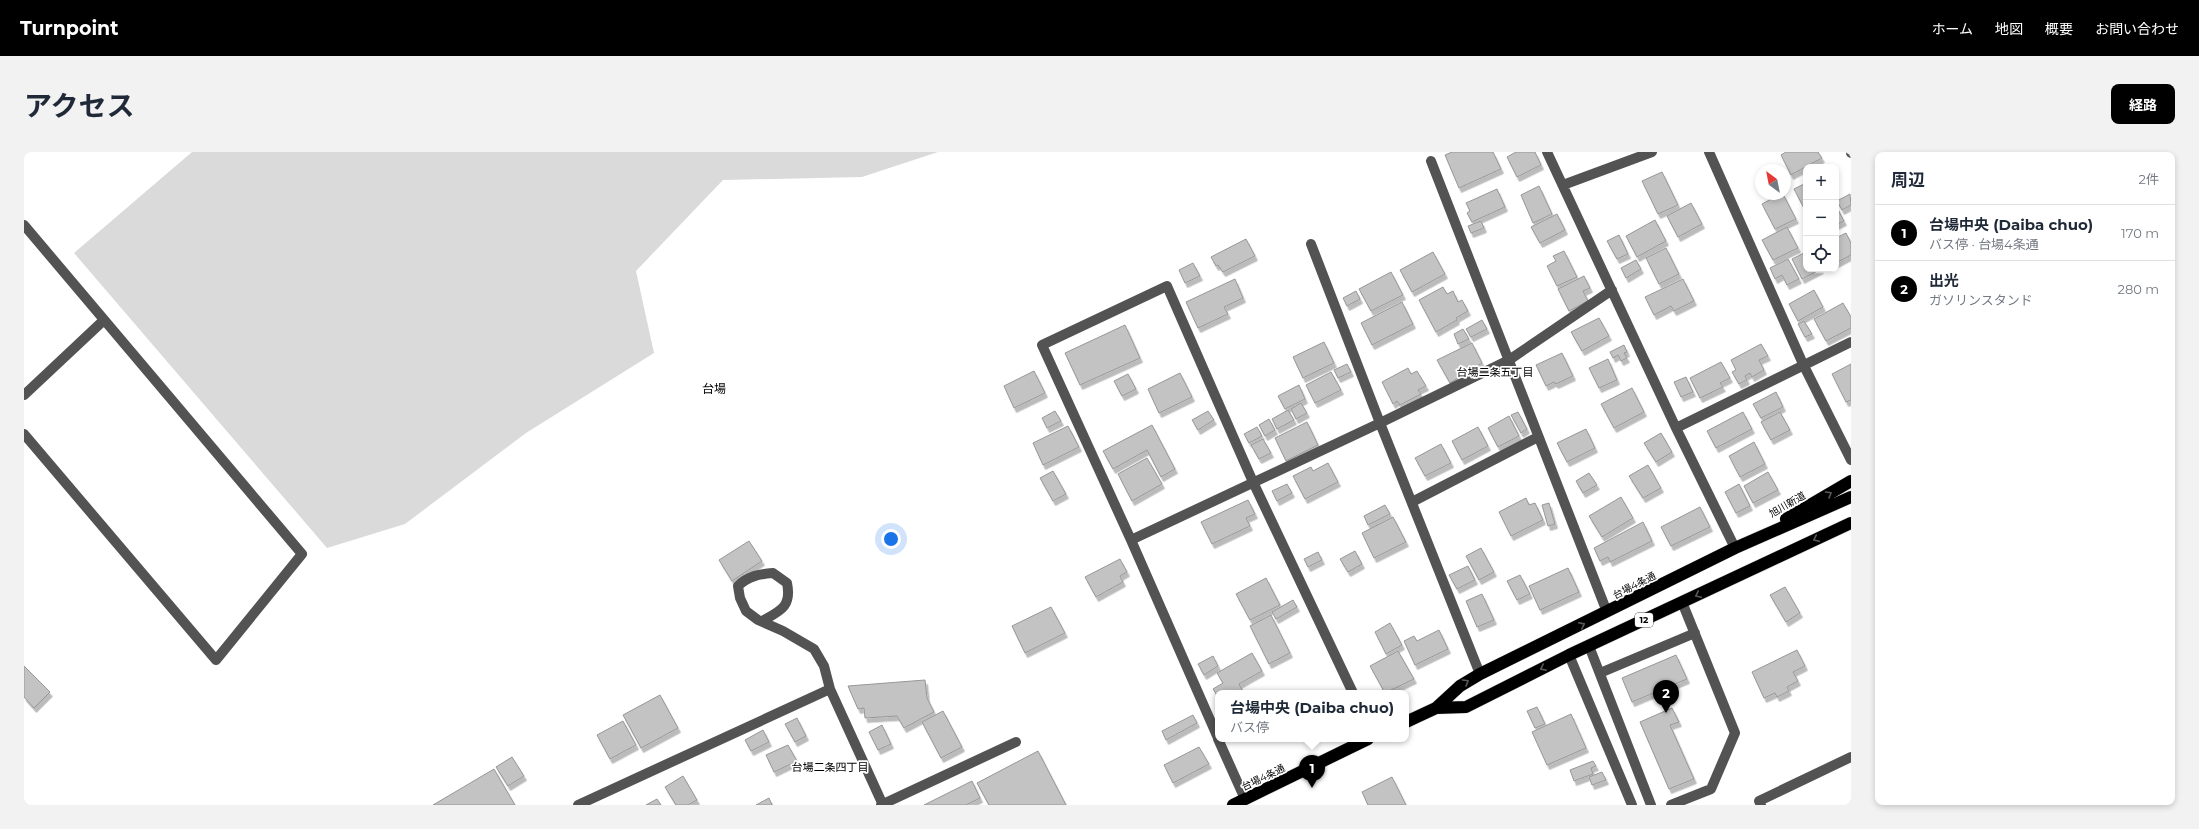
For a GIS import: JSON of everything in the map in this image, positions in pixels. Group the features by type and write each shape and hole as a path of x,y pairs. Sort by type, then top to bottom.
{"highway":[{"name":"旭川新道","path":"1735,548 1851,481"},
{"name":"台場4条通","path":"1409,721 1436,708 1460,686 1480,674 1735,548 1851,497"},
{"name":"台場4条通","path":"1436,708 1466,707 1569,655 1851,523"},
{"name":"台場4条通","path":"1233,805 1362,742"}],"street":[{"path":"1548,152 1676,428 1735,548"},
{"path":"1563,185 1652,152"},
{"path":"1708,152 1803,364 1851,460"},
{"path":"1431,162 1607,612"},
{"path":"24,225 302,554 216,660 24,434"},
{"path":"1311,244 1380,424 1480,674"},
{"path":"1215,731 1131,540 1042,345 1167,286 1253,482 1352,690"},
{"path":"1131,540 1380,424 1509,360 1612,290"},
{"path":"24,395 104,320"},
{"path":"1676,428 1803,364 1851,342"},
{"path":"1412,502 1538,437"},
{"path":"762,621 776,613 787,604 790,594 787,583 774,573 759,574 744,580 738,586 740,598 746,611 762,621 814,649 824,666 830,688 882,805 1016,742"},
{"path":"1671,805 1711,789 1735,733 1682,602"},
{"path":"1600,673 1695,634"},
{"path":"1589,646 1651,805"},
{"path":"1569,655 1632,805"},
{"path":"578,805 830,688"},
{"path":"1220,742 1245,799"},
{"path":"1761,805 1759,801 1851,757"}],"shaded area":[{"path":"192,152 938,152 862,177 723,180 636,271 654,353 526,433 405,524 327,548 74,253"}],"building":[{"path":"1452,152 1493,152 1501,169 1459,188 1445,155"},
{"path":"1516,152 1535,152 1541,165 1517,177 1507,157"},
{"path":"1786,152 1818,152 1822,158 1811,164 1803,164 1803,168 1791,175 1791,164 1786,164 1781,155"},
{"path":"1662,172 1678,205 1658,214 1642,181"},
{"path":"1803,184 1803,206 1794,189"},
{"path":"1539,186 1552,214 1533,223 1521,195"},
{"path":"1497,189 1505,207 1472,222 1467,213 1470,211 1466,203"},
{"path":"1850,194 1851,205 1842,210 1839,205 1839,200"},
{"path":"1769,200 1786,200 1796,219 1775,229 1762,204"},
{"path":"1691,203 1702,224 1678,237 1667,216"},
{"path":"1839,212 1844,221 1839,224"},
{"path":"1557,214 1565,230 1540,243 1531,227"},
{"path":"1655,220 1666,241 1637,257 1626,236"},
{"path":"1481,221 1484,228 1471,233 1468,226"},
{"path":"1787,227 1798,248 1773,260 1762,240"},
{"path":"1846,233 1851,243 1851,255 1839,261 1839,236"},
{"path":"1619,235 1628,254 1617,259 1607,241"},
{"path":"1246,239 1255,256 1223,272 1218,265 1216,266 1211,257"},
{"path":"1666,248 1679,274 1659,284 1646,258"},
{"path":"1564,251 1577,277 1557,286 1547,266 1556,261 1553,256"},
{"path":"1433,252 1445,274 1412,292 1400,270"},
{"path":"1803,254 1803,272 1815,272 1802,279 1792,259"},
{"path":"1788,259 1799,279 1787,285 1782,275 1775,279 1770,268"},
{"path":"1636,260 1641,269 1626,278 1621,268"},
{"path":"1193,263 1200,276 1185,283 1179,270"},
{"path":"1391,272 1403,295 1371,311 1359,289"},
{"path":"1584,276 1590,288 1583,291 1588,301 1569,311 1558,289"},
{"path":"1235,279 1243,298 1224,307 1228,314 1198,328 1186,302"},
{"path":"1683,279 1694,301 1674,311 1671,306 1654,315 1645,297"},
{"path":"1443,287 1447,294 1453,291 1458,302 1462,300 1468,311 1456,318 1457,320 1436,332 1419,300"},
{"path":"1814,290 1823,307 1798,321 1789,304"},
{"path":"1356,291 1360,299 1347,306 1343,298"},
{"path":"1402,302 1413,324 1372,345 1361,323"},
{"path":"1843,303 1851,317 1851,328 1826,341 1814,319"},
{"path":"1599,318 1609,336 1582,351 1571,332"},
{"path":"1482,320 1487,329 1471,337 1466,329"},
{"path":"1804,321 1812,334 1805,337 1798,324"},
{"path":"1125,325 1140,358 1080,385 1065,353"},
{"path":"1463,329 1469,339 1458,344 1454,334"},
{"path":"1324,342 1334,363 1303,378 1293,357"},
{"path":"1472,343 1482,363 1450,383 1437,360"},
{"path":"1761,344 1768,356 1759,360 1764,370 1752,377 1750,373 1745,376 1747,380 1739,384 1732,372 1736,370 1731,360"},
{"path":"1624,345 1627,352 1624,353 1627,358 1621,361 1618,355 1613,358 1610,352"},
{"path":"1562,353 1573,376 1556,384 1554,382 1546,386 1536,365"},
{"path":"1608,359 1617,380 1599,388 1589,368"},
{"path":"1721,362 1730,378 1720,383 1723,387 1700,398 1690,378"},
{"path":"1347,364 1351,372 1338,378 1334,370"},
{"path":"1851,364 1851,400 1846,402 1832,374"},
{"path":"1408,368 1411,374 1417,371 1426,386 1418,390 1421,394 1400,405 1397,401 1393,404 1382,382"},
{"path":"1034,371 1045,393 1014,408 1004,386"},
{"path":"1331,372 1341,390 1315,403 1306,385"},
{"path":"1180,373 1192,397 1159,413 1148,389"},
{"path":"1128,374 1136,389 1122,396 1114,381"},
{"path":"1686,377 1693,392 1681,397 1674,382"},
{"path":"1299,385 1305,399 1285,409 1278,396"},
{"path":"1632,388 1644,412 1614,428 1601,404"},
{"path":"1776,392 1783,407 1761,418 1753,404"},
{"path":"1301,403 1307,413 1296,419 1291,409"},
{"path":"1288,410 1294,420 1277,429 1272,419"},
{"path":"1055,411 1061,421 1047,428 1042,418"},
{"path":"1208,411 1214,420 1198,430 1192,420"},
{"path":"1518,412 1527,429 1521,433 1511,415"},
{"path":"1743,412 1752,429 1716,448 1707,431"},
{"path":"1780,412 1790,430 1771,440 1761,422"},
{"path":"1509,416 1519,436 1498,447 1488,428"},
{"path":"1269,419 1275,430 1265,436 1259,425"},
{"path":"1307,422 1318,445 1286,461 1275,438"},
{"path":"1152,425 1175,469 1161,477 1147,450 1113,469 1103,451"},
{"path":"1068,426 1079,447 1043,465 1033,443"},
{"path":"1257,427 1262,436 1249,443 1244,434"},
{"path":"1478,427 1488,446 1462,460 1452,441"},
{"path":"1586,429 1595,448 1567,462 1557,443"},
{"path":"1661,433 1672,452 1656,462 1644,443"},
{"path":"1263,439 1271,453 1259,459 1251,445"},
{"path":"1754,442 1765,464 1740,477 1729,456"},
{"path":"1441,444 1451,463 1425,476 1415,458"},
{"path":"1147,458 1162,484 1132,501 1118,474"},
{"path":"1328,463 1338,482 1305,499 1293,476 1311,467 1313,471"},
{"path":"1648,465 1661,488 1643,498 1629,476"},
{"path":"1053,471 1066,494 1053,501 1040,478"},
{"path":"1768,472 1778,490 1753,503 1744,486"},
{"path":"1589,473 1597,485 1583,493 1576,481"},
{"path":"1287,484 1292,493 1277,501 1272,491"},
{"path":"1739,484 1750,506 1736,513 1725,492"},
{"path":"1621,497 1633,518 1602,537 1589,516"},
{"path":"1526,498 1529,505 1535,503 1543,520 1511,536 1499,512"},
{"path":"1248,500 1255,514 1246,518 1250,526 1212,544 1201,522"},
{"path":"1549,503 1555,524 1548,526 1542,505"},
{"path":"1385,505 1390,514 1368,525 1364,516"},
{"path":"1700,507 1710,527 1671,546 1661,527"},
{"path":"1393,517 1406,542 1374,558 1362,533"},
{"path":"1643,522 1652,541 1610,562 1608,557 1600,561 1594,548"},
{"path":"749,541 762,561 732,581 719,560"},
{"path":"1481,548 1494,572 1479,580 1466,556"},
{"path":"1355,551 1362,564 1348,572 1340,559"},
{"path":"1318,552 1322,560 1308,567 1304,559"},
{"path":"1120,559 1127,572 1120,576 1123,582 1096,597 1085,577"},
{"path":"1468,566 1475,580 1457,589 1449,575"},
{"path":"1568,568 1579,592 1540,610 1529,586"},
{"path":"1520,575 1530,594 1517,600 1507,581"},
{"path":"1266,578 1280,605 1250,620 1236,594"},
{"path":"1785,587 1800,613 1786,622 1770,595"},
{"path":"1482,594 1494,620 1477,627 1466,601"},
{"path":"1293,600 1297,607 1276,619 1272,612"},
{"path":"1051,607 1065,633 1025,653 1012,626"},
{"path":"1271,615 1290,653 1269,664 1250,626"},
{"path":"1390,623 1402,645 1386,654 1375,632"},
{"path":"1439,630 1448,649 1415,665 1404,641 1414,636 1417,641"},
{"path":"1797,650 1805,666 1793,672 1798,681 1787,687 1789,691 1777,697 1775,693 1764,698 1752,672"},
{"path":"1398,651 1414,679 1391,690 1383,690 1370,666"},
{"path":"1252,653 1262,671 1239,684 1242,690 1215,690 1215,692 1213,689 1223,683 1217,673"},
{"path":"1676,655 1687,679 1632,702 1622,678"},
{"path":"1213,656 1218,666 1204,675 1198,664"},
{"path":"24,666 50,692 34,708 24,697"},
{"path":"925,680 927,698 934,712 904,728 897,716 865,718 864,708 858,709 848,686"},
{"path":"660,695 678,728 641,748 623,715"},
{"path":"1537,707 1545,724 1535,728 1527,711"},
{"path":"1672,708 1679,722 1670,725 1694,779 1669,789 1640,722"},
{"path":"943,711 962,747 941,758 922,722"},
{"path":"1571,714 1586,748 1547,765 1532,732"},
{"path":"1193,715 1197,723 1166,740 1162,731"},
{"path":"797,718 806,736 795,742 785,724"},
{"path":"623,721 636,745 610,759 597,735"},
{"path":"882,725 891,744 878,750 869,732"},
{"path":"763,730 769,742 751,751 745,740"},
{"path":"788,745 797,761 774,772 766,755"},
{"path":"1199,747 1209,764 1173,783 1164,765"},
{"path":"1038,751 1066,805 989,805 977,783"},
{"path":"512,757 524,776 508,786 496,767"},
{"path":"1593,761 1596,766 1591,768 1593,774 1574,781 1570,770"},
{"path":"494,769 515,805 433,805"},
{"path":"1602,772 1606,780 1592,785 1589,777"},
{"path":"683,776 697,800 688,805 676,805 665,787"},
{"path":"1392,777 1406,805 1368,805 1362,792"},
{"path":"972,781 980,798 966,805 924,805"},
{"path":"769,798 772,805 756,805"},
{"path":"657,799 661,805 646,805"}],"place":[{"name":"出光","path":"1666,713"},
{"name":"台場中央 (Daiba chuo)","path":"1312,788"}],"district":[{"name":"台場二条五丁目","path":"1495,372"},
{"name":"台場","path":"714,389"},
{"name":"台場二条四丁目","path":"830,767"}]}
